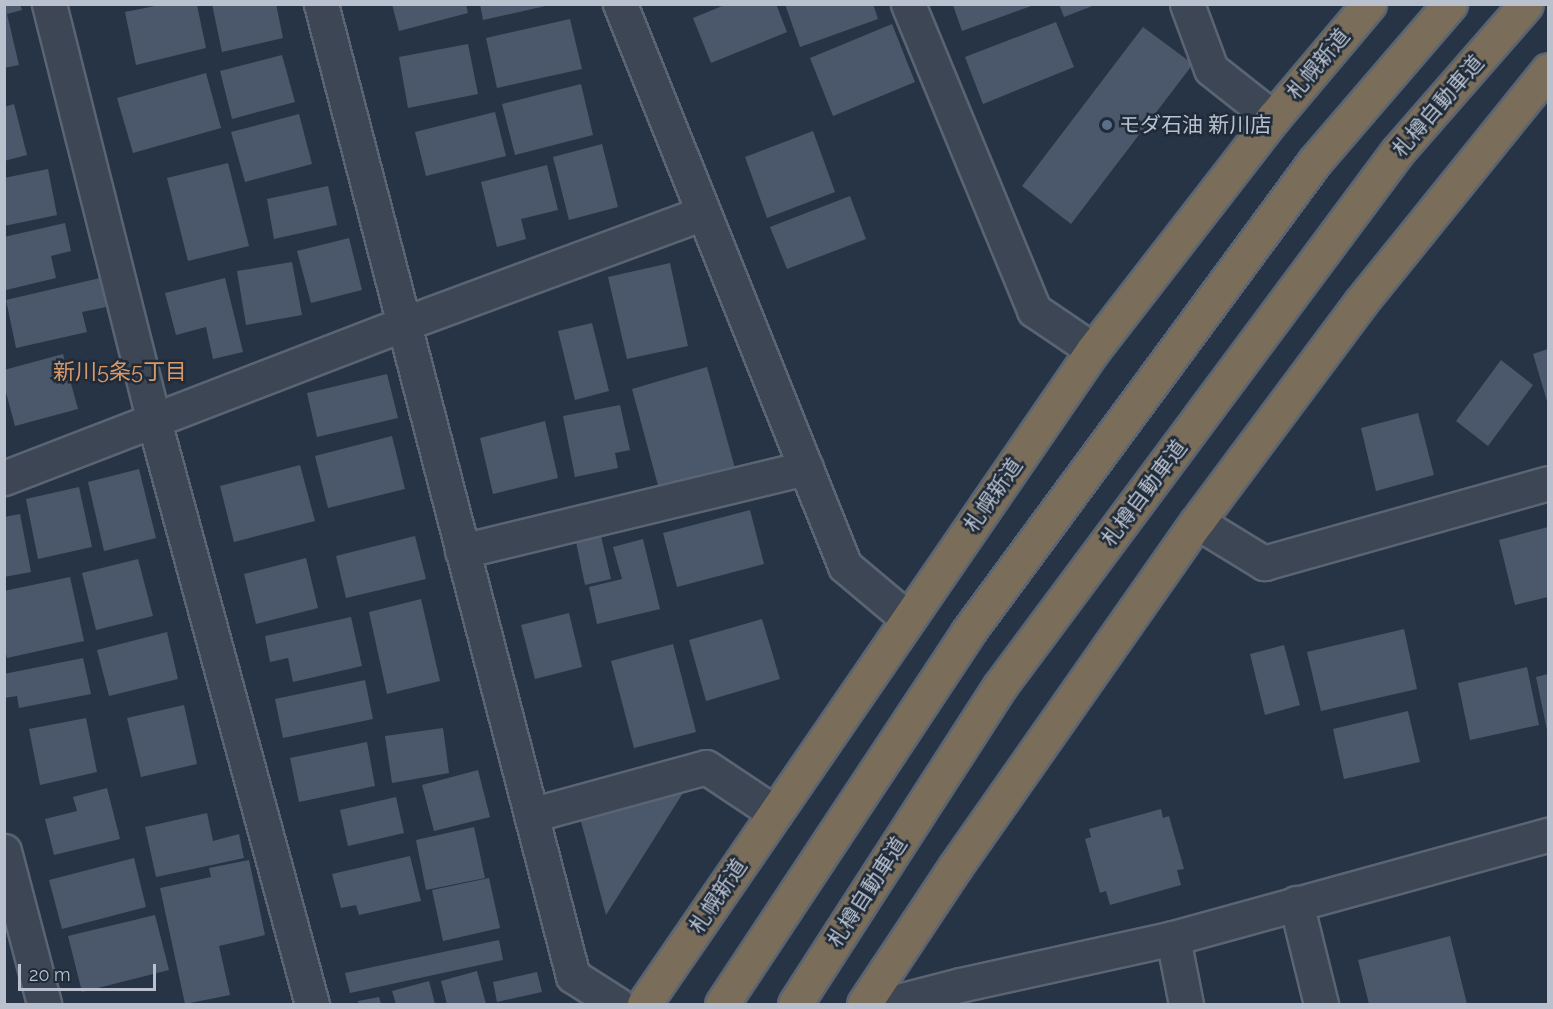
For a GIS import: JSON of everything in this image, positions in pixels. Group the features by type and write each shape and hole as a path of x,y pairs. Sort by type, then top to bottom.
{"highway":[{"name":"札幌新道","path":"644,1005 1093,350 1273,118 1369,4"},
{"path":"723,1005 968,632 1315,161 1450,4"},
{"name":"札樽自動車道","path":"795,1005 1000,686 1397,152 1526,4"},
{"path":"864,1005 955,867 1197,522 1361,302 1548,70"}],"street":[{"path":"49,4 154,421 312,1005"},
{"path":"321,4 573,976 617,1005"},
{"path":"620,4 846,566 908,619"},
{"path":"908,4 1034,310 1093,350"},
{"path":"1187,4 1211,69 1273,118"},
{"path":"4,478 403,324 703,213"},
{"path":"462,550 806,468"},
{"path":"1197,522 1264,563 1548,483"},
{"path":"531,815 706,767 775,813"},
{"path":"887,1005 960,985 1173,938 1548,835"},
{"path":"4,851 44,1005"},
{"path":"1296,903 1321,1005"},
{"path":"1173,938 1186,1005"}],"building":[{"path":"4,4 20,4 22,10 7,14 19,65 4,68"},
{"path":"212,4 276,4 283,38 222,52"},
{"path":"392,4 466,4 468,13 399,31"},
{"path":"480,4 550,4 550,5 483,20"},
{"path":"727,4 776,4 787,32 711,63 693,18"},
{"path":"785,4 873,4 878,19 800,47"},
{"path":"1059,4 1095,4 1095,5 1064,17"},
{"path":"160,5 197,5 206,48 136,65 125,12"},
{"path":"953,5 1034,5 962,31"},
{"path":"570,19 582,69 497,88 486,38"},
{"path":"1056,22 1074,67 983,104 965,57"},
{"path":"892,24 915,82 833,116 810,58"},
{"name":"モダ石油 新川店","path":"1143,27 1193,64 1071,224 1022,186"},
{"path":"468,44 478,94 408,108 399,57"},
{"path":"282,55 295,102 232,119 220,71"},
{"path":"206,73 221,128 133,153 117,98"},
{"path":"581,84 593,135 515,155 502,104"},
{"path":"14,104 27,155 4,161 4,107"},
{"path":"495,112 506,156 426,176 415,132"},
{"path":"299,114 312,164 245,182 231,132"},
{"path":"813,131 835,192 767,218 745,157"},
{"path":"602,144 618,207 569,220 553,157"},
{"path":"228,163 249,246 188,261 167,178"},
{"path":"547,165 558,210 521,219 526,239 497,247 481,182"},
{"path":"48,169 57,215 4,226 4,178"},
{"path":"328,186 337,225 274,239 267,199"},
{"path":"850,196 866,239 787,269 770,227"},
{"path":"65,223 71,251 51,256 56,278 6,290 4,237"},
{"path":"349,238 362,290 311,303 297,251"},
{"path":"292,262 302,315 246,325 237,271"},
{"path":"670,263 688,346 627,359 608,277"},
{"path":"100,278 106,307 82,312 87,332 16,348 6,300"},
{"path":"225,278 243,352 213,359 206,327 176,335 165,293"},
{"path":"592,323 609,391 575,400 558,331"},
{"path":"1548,349 1548,401 1547,401 1533,354"},
{"path":"63,354 78,409 15,426 4,385 4,370"},
{"path":"1501,360 1533,385 1488,446 1456,421"},
{"path":"707,367 736,472 660,493 632,389"},
{"path":"387,374 398,418 317,437 307,393"},
{"path":"620,405 630,450 615,453 618,468 575,477 563,416"},
{"path":"1418,413 1434,475 1376,491 1361,428"},
{"path":"545,421 558,478 493,494 480,438"},
{"path":"392,436 405,489 328,508 315,456"},
{"path":"300,465 315,521 234,542 220,486"},
{"path":"139,469 156,538 104,551 88,482"},
{"path":"79,487 92,547 38,559 26,499"},
{"path":"750,510 764,564 677,587 663,533"},
{"path":"20,514 31,572 4,577 4,517"},
{"path":"1548,527 1548,597 1515,605 1499,540"},
{"path":"415,536 426,579 346,598 336,556"},
{"path":"601,536 611,579 585,585 576,542"},
{"path":"643,539 660,609 597,624 589,587 622,579 613,547"},
{"path":"306,558 318,608 256,624 244,574"},
{"path":"138,559 153,616 96,630 82,573"},
{"path":"70,577 84,641 7,658 4,645 4,591"},
{"path":"421,599 440,681 387,694 369,612"},
{"path":"569,613 582,667 535,679 521,625"},
{"path":"351,617 362,666 293,682 288,658 270,662 265,636"},
{"path":"762,619 780,679 706,701 689,640"},
{"path":"1404,629 1417,689 1321,711 1307,652"},
{"path":"167,632 178,679 109,696 97,650"},
{"path":"673,644 696,732 634,748 611,661"},
{"path":"1284,645 1300,705 1265,715 1250,654"},
{"path":"83,658 91,694 19,708 17,696 4,698 4,674"},
{"path":"1527,667 1539,725 1470,740 1458,683"},
{"path":"1548,674 1548,730 1547,730 1536,677"},
{"path":"365,680 373,719 283,738 275,699"},
{"path":"184,705 197,764 141,777 127,718"},
{"path":"1408,711 1420,762 1344,779 1333,729"},
{"path":"86,718 97,772 40,785 29,729"},
{"path":"443,728 449,773 392,783 385,736"},
{"path":"367,742 375,786 299,802 290,758"},
{"path":"478,770 490,817 434,831 422,785"},
{"path":"688,785 606,915 579,814"},
{"path":"107,788 120,839 54,855 45,819 77,811 73,797"},
{"path":"396,797 404,833 348,846 340,810"},
{"path":"1161,809 1163,818 1169,816 1184,869 1177,870 1181,885 1110,905 1106,891 1100,893 1085,839 1091,837 1089,829"},
{"path":"207,813 213,841 239,834 244,858 156,877 145,827"},
{"path":"474,827 485,878 426,890 416,840"},
{"path":"410,856 421,901 359,915 356,905 341,908 332,874"},
{"path":"134,858 146,907 62,929 49,880"},
{"path":"249,860 265,935 219,946 230,995 185,1004 160,888 211,877 209,868"},
{"path":"489,878 500,928 443,941 432,890"},
{"path":"155,915 169,970 82,992 68,936"},
{"path":"1450,936 1467,1004 1369,1004 1358,960"},
{"path":"499,940 503,960 350,993 345,973"},
{"path":"477,971 486,1004 447,1004 441,981"},
{"path":"537,972 542,992 497,1002 493,982"},
{"path":"429,981 435,1004 396,1004 392,991"},
{"path":"379,997 381,1004 359,1004 358,1001"}],"place":[{"name":"モダ石油 新川店","path":"1107,125"}],"district":[{"name":"新川5条5丁目","path":"120,372"}]}
